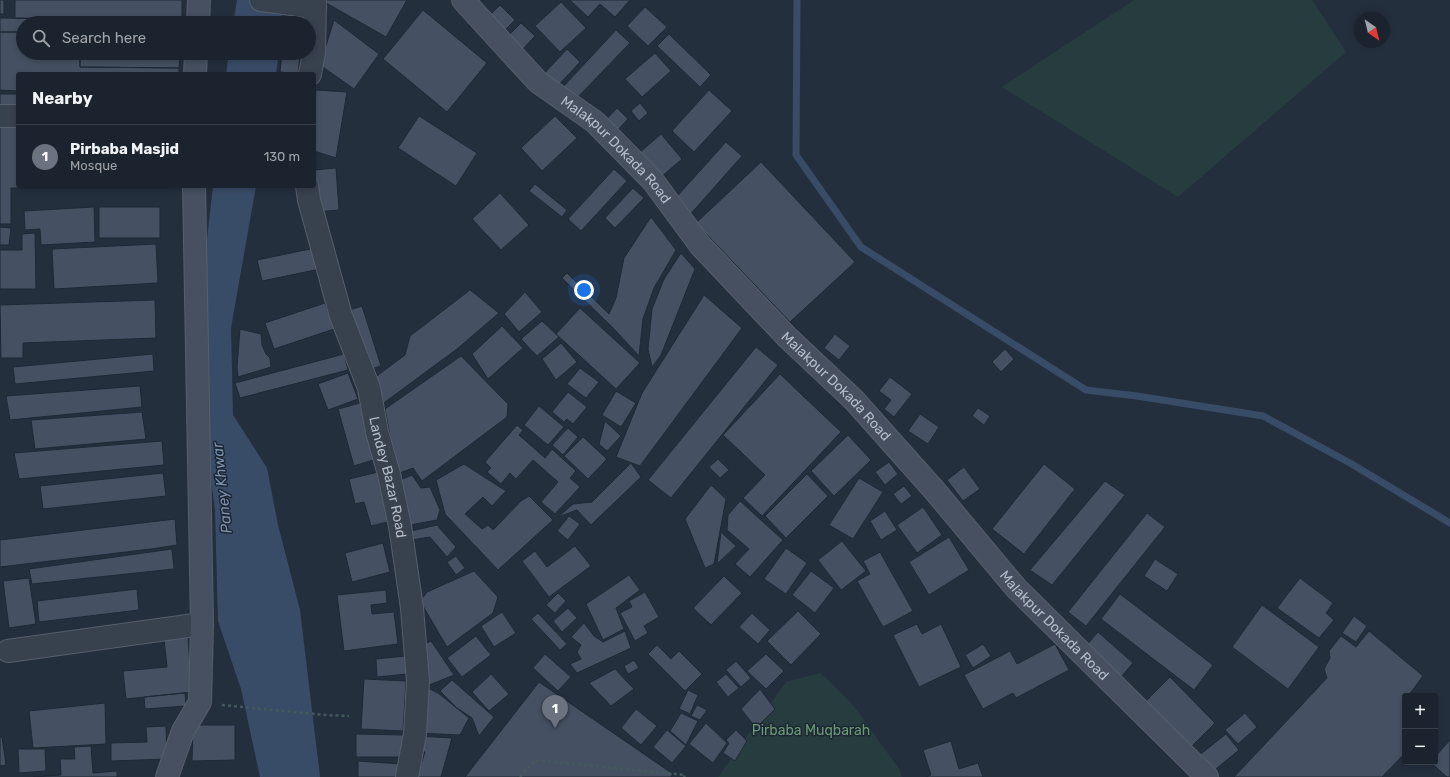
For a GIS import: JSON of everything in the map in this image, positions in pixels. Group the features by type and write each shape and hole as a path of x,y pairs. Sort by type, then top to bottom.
{"street":[{"path":"198,16 199,0"},
{"path":"261,0 315,4 315,16"},
{"name":"Malakpur Dokada Road","path":"463,0 538,82 595,122 653,180 700,245 787,337 854,400 935,491 1016,588 1207,777"},
{"path":"195,72 196,60"},
{"path":"310,72 313,60"},
{"path":"0,116 16,116"},
{"path":"167,777 183,731 200,702 202,624 194,188"},
{"name":"Landey Bazar Road","path":"307,188 309,200 342,316 369,388 377,432 389,474 400,526 412,608 418,681 415,734 407,777"},
{"path":"8,650 202,624"}],"path":[{"path":"227,705 349,716"},
{"path":"520,777 535,760 685,775 684,777"}],"green space":[{"path":"1134,0 1312,0 1346,52 1178,197 1002,87"},
{"name":"Pirbaba Muqbarah","path":"821,673 853,705 900,770 902,777 718,777 786,682"}],"water":[{"path":"237,0 283,0 282,16 234,16"},
{"path":"228,60 278,60 276,72 226,72"},
{"name":"Paney Khwar","path":"213,188 256,188 231,328 233,415 267,468 278,525 300,610 320,777 260,777 241,689 218,621 215,510 203,421 199,311"}],"building":[{"path":"0,0 4,0 4,14 0,14"},
{"path":"15,0 182,0 182,16 16,16 15,18"},
{"path":"321,0 407,0 386,37"},
{"path":"570,0 630,0 615,17 600,4 588,17"},
{"path":"561,2 586,28 560,52 535,26"},
{"path":"500,5 515,20 501,34 486,19"},
{"path":"645,7 667,27 648,46 627,26"},
{"path":"423,10 487,63 447,112 383,59"},
{"path":"0,18 16,18 16,32 0,32"},
{"path":"334,20 379,54 354,89 320,65"},
{"path":"521,23 535,36 522,50 508,36"},
{"path":"616,30 630,43 575,100 562,88"},
{"path":"0,32 16,32 16,60 80,60 80,67 179,68 179,72 16,72 16,91 0,90"},
{"path":"669,34 711,75 700,87 657,46"},
{"path":"567,49 580,62 554,90 541,77"},
{"path":"655,53 671,71 642,97 625,79"},
{"path":"80,60 180,60 179,68 80,67"},
{"path":"281,60 299,60 298,72 280,72"},
{"path":"316,90 347,92 336,158 316,152"},
{"path":"709,90 732,111 694,152 672,131"},
{"path":"0,94 16,94 16,108 0,108"},
{"path":"640,103 648,113 639,121 631,111"},
{"path":"617,108 628,119 614,134 603,123"},
{"path":"419,116 477,153 456,186 398,148"},
{"path":"555,116 577,138 542,171 521,148"},
{"path":"0,123 16,123 16,188 11,188 11,224 0,224"},
{"path":"661,134 682,159 660,178 639,153"},
{"path":"726,142 742,156 687,218 671,203"},
{"path":"761,162 855,262 790,322 696,223"},
{"path":"336,168 339,210 316,212 316,170"},
{"path":"614,169 627,181 581,231 568,219"},
{"path":"535,184 567,210 562,217 529,191"},
{"path":"633,188 644,198 615,228 605,218"},
{"path":"500,193 529,225 501,250 472,219"},
{"path":"94,207 95,242 41,245 40,229 25,230 24,211"},
{"path":"99,207 160,207 160,238 99,238"},
{"path":"651,217 676,250 654,288 643,319 639,356 562,278 567,273 609,314 616,298 624,258"},
{"path":"0,227 11,228 9,245 0,245"},
{"path":"35,233 36,289 0,289 0,250 22,250 22,234"},
{"path":"156,244 158,283 54,289 52,249"},
{"path":"315,248 320,269 262,281 257,260"},
{"path":"681,253 695,269 661,355 652,367 648,349 652,309 664,279"},
{"path":"470,290 499,313 457,349 381,405 374,378 405,355 410,336"},
{"path":"525,292 542,312 519,332 504,314"},
{"path":"704,295 742,328 640,466 616,457 642,393"},
{"path":"155,300 156,338 23,343 23,358 1,358 0,305"},
{"path":"325,303 334,329 274,349 265,323"},
{"path":"362,306 381,366 364,371 346,311"},
{"path":"580,308 640,363 616,389 556,334"},
{"path":"542,321 559,337 537,356 521,339"},
{"path":"502,326 523,348 488,379 472,354"},
{"path":"240,329 261,334 262,345 266,354 270,358 271,367 238,377 237,367"},
{"path":"835,334 850,346 839,360 824,348"},
{"path":"561,343 577,362 556,380 542,359"},
{"path":"756,347 778,365 671,498 648,480"},
{"path":"1005,349 1014,359 1001,372 992,362"},
{"path":"153,354 154,371 15,384 13,367"},
{"path":"344,354 348,370 240,398 235,383"},
{"path":"461,356 508,404 507,417 422,481 413,468 397,474 385,409"},
{"path":"580,368 599,382 586,398 567,384"},
{"path":"348,373 358,399 328,410 318,384"},
{"path":"780,374 841,432 762,516 743,498 765,475 723,435"},
{"path":"890,377 912,394 894,417 884,409 891,400 879,391"},
{"path":"140,386 142,407 10,420 6,396"},
{"path":"616,391 636,403 621,427 602,415"},
{"path":"568,392 587,407 573,424 567,419 564,422 552,412"},
{"path":"360,403 376,459 354,466 338,409"},
{"path":"539,406 564,427 548,445 524,425"},
{"path":"978,408 990,416 984,425 972,416"},
{"path":"142,412 146,439 35,449 31,420"},
{"path":"920,414 939,427 928,444 908,431"},
{"path":"605,421 621,436 607,451 599,444"},
{"path":"517,425 523,430 519,435 545,458 552,449 576,471 570,478 580,487 555,514 541,502 558,482 533,460 516,479 510,473 501,484 487,472 491,468 485,462"},
{"path":"568,428 578,437 563,455 552,445"},
{"path":"848,435 871,460 834,496 811,471"},
{"path":"583,437 607,459 588,479 564,456"},
{"path":"162,441 164,465 19,479 14,453"},
{"path":"718,459 729,470 720,478 709,467"},
{"path":"889,462 898,474 885,485 875,472"},
{"path":"631,463 641,477 591,525 577,510 558,517 573,504 592,502"},
{"path":"464,464 506,491 492,506 483,497 465,514 482,529 488,525 493,530 521,501 529,496 553,520 498,570 445,514 436,480"},
{"path":"1044,464 1075,489 1024,554 992,529"},
{"path":"964,467 980,489 963,501 947,480"},
{"path":"378,472 391,521 371,526 364,502 355,504 349,479"},
{"path":"163,473 166,496 43,509 40,486"},
{"path":"807,474 828,496 786,538 765,516"},
{"path":"412,475 421,488 430,487 440,510 437,520 410,525 400,480"},
{"path":"859,478 883,492 853,539 829,525"},
{"path":"1105,481 1125,495 1052,585 1030,570"},
{"path":"711,485 726,499 714,564 705,568 685,519"},
{"path":"904,486 912,496 901,504 893,494"},
{"path":"740,501 783,540 750,577 735,564 749,549 727,530 728,515"},
{"path":"923,507 942,535 917,553 897,525"},
{"path":"885,511 897,530 881,540 870,521"},
{"path":"1147,513 1165,527 1086,626 1068,612"},
{"path":"569,516 580,524 568,540 557,531"},
{"path":"175,519 177,545 0,567 0,540"},
{"path":"437,525 456,547 447,557 430,537 412,540 411,531"},
{"path":"721,532 736,546 717,564"},
{"path":"949,537 969,570 929,595 909,562"},
{"path":"842,541 866,571 841,590 818,560"},
{"path":"383,543 390,572 352,582 345,553"},
{"path":"575,546 591,566 549,597 522,561 535,551 547,567"},
{"path":"786,548 807,563 786,594 764,579"},
{"path":"172,549 174,569 32,584 29,569"},
{"path":"880,552 913,611 883,627 857,581 870,574 863,561"},
{"path":"456,556 465,568 456,575 447,562"},
{"path":"1155,559 1178,574 1167,591 1144,576"},
{"path":"474,571 498,597 493,613 447,647 420,601 427,592"},
{"path":"811,571 834,588 815,613 792,595"},
{"path":"629,575 640,590 616,608 624,629 603,640 586,604"},
{"path":"724,576 742,593 711,625 693,608"},
{"path":"29,578 36,624 9,628 3,581"},
{"path":"1300,578 1333,603 1326,613 1334,620 1319,638 1277,608"},
{"path":"137,589 139,610 39,622 37,601"},
{"path":"386,590 387,603 371,605 372,614 394,612 398,644 344,651 337,595"},
{"path":"645,592 659,617 644,626 648,633 635,641 620,613 632,607 629,601"},
{"path":"558,593 566,601 555,613 546,605"},
{"path":"1120,594 1213,665 1194,690 1101,619"},
{"path":"1262,605 1319,647 1288,689 1232,647"},
{"path":"568,608 577,618 562,632 553,621"},
{"path":"798,611 821,634 791,665 767,641"},
{"path":"502,612 516,633 494,647 481,626"},
{"path":"538,613 567,644 560,650 531,619"},
{"path":"752,613 770,630 758,644 739,627"},
{"path":"1354,616 1367,626 1356,642 1342,633"},
{"path":"584,623 594,636 603,642 625,631 631,648 577,673 570,664 581,659 577,652 581,645 571,637"},
{"path":"917,624 922,634 941,624 961,667 919,687 893,635"},
{"path":"1369,631 1423,676 1410,693 1402,693 1402,756 1382,777 1234,777 1327,678 1324,669 1330,658 1329,651 1341,636 1356,647"},
{"path":"1098,632 1133,663 1120,678 1085,647"},
{"path":"476,636 491,655 462,677 447,658"},
{"path":"188,637 192,692 126,699 123,671 167,667 164,639"},
{"path":"431,641 454,675 422,688 420,646"},
{"path":"983,644 991,656 973,668 965,655"},
{"path":"1055,644 1069,670 1016,698 1013,693 983,709 964,675 1010,651 1017,664"},
{"path":"657,645 671,659 679,651 702,674 685,691 648,654"},
{"path":"545,654 571,677 558,691 533,668"},
{"path":"766,654 784,671 766,689 747,671"},
{"path":"405,656 407,674 377,677 376,659"},
{"path":"634,660 639,668 628,674 624,666"},
{"path":"736,661 751,678 741,687 726,670"},
{"path":"615,669 634,689 611,706 589,683"},
{"path":"491,674 509,694 489,711 472,692"},
{"path":"726,674 739,688 728,697 716,682"},
{"path":"1170,677 1215,723 1189,749 1144,703"},
{"path":"364,679 406,681 403,731 361,729"},
{"path":"452,680 494,717 479,736 472,718 457,708 440,691"},
{"path":"539,682 673,774 671,777 465,777"},
{"path":"428,688 438,693 469,718 460,735 418,733"},
{"path":"760,689 775,709 756,728 741,709"},
{"path":"688,690 698,695 690,714 679,709"},
{"path":"185,693 186,706 145,709 144,697"},
{"path":"105,703 106,744 33,748 29,711"},
{"path":"697,705 707,710 700,720 691,716"},
{"path":"636,709 657,726 641,745 621,728"},
{"path":"681,713 698,721 686,745 670,731"},
{"path":"1245,713 1257,727 1238,744 1225,730"},
{"path":"706,723 727,743 713,763 689,744"},
{"path":"193,725 235,725 235,760 192,761"},
{"path":"166,726 167,759 111,761 111,743 147,742 146,727"},
{"path":"667,730 686,746 672,763 653,747"},
{"path":"736,730 747,741 735,761 723,753 729,743 726,740"},
{"path":"356,734 404,735 404,757 356,757"},
{"path":"1226,734 1239,750 1211,773 1197,757"},
{"path":"416,736 452,738 441,777 411,777 420,767 425,752 415,750"},
{"path":"2,737 6,765 0,766 0,738"},
{"path":"1450,740 1450,777 1447,777 1433,765 1438,765 1438,754"},
{"path":"951,741 959,769 978,763 983,777 926,777 931,775 923,750"},
{"path":"91,746 93,773 117,771 117,777 33,777 61,775 60,759 75,759 74,747"},
{"path":"18,749 45,749 46,771 19,773"},
{"path":"358,761 401,764 400,777 358,777"}],"waterway":[{"path":"797,0 796,155 861,247 1086,390 1137,396 1263,416 1350,463 1450,523"}],"place":[{"name":"Pirbaba Masjid","path":"555,728"}]}
